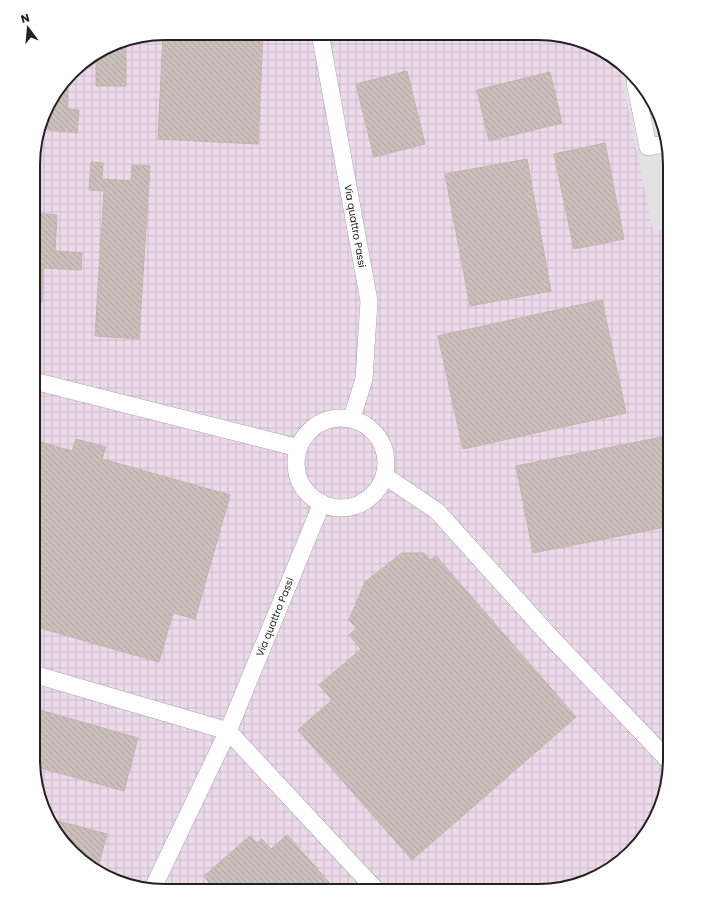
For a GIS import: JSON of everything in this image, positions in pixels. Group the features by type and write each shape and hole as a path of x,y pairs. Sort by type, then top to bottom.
{"street":[{"name":"Via quattro Passi","path":"321,40 368,301 364,380 352,418"},
{"path":"636,87 648,147 661,145"},
{"path":"40,383 299,448"},
{"path":"352,418 366,424 377,434 384,447 387,461 385,476 378,490 366,500 352,506 337,508 322,503 311,496 303,486 297,474 296,461 299,448 305,436 314,427 326,420 352,418"},
{"path":"385,476 437,511 546,632 663,755"},
{"name":"Via quattro Passi","path":"155,883 228,731 322,503"},
{"path":"40,676 228,731 371,884"}],"shaded area":[{"path":"148,41 555,41 586,49 608,61 632,82 650,109 659,132 663,165 663,768 661,784 656,799 650,815 642,829 621,853 594,871 571,880 538,884 148,883 132,880 109,871 95,863 71,842 53,815 44,792 40,759 41,148 49,117 61,95 76,76 95,61 109,53 132,44"},
{"path":"620,70 642,95 650,109 659,132 663,165 663,229 653,231"},
{"path":"663,273 663,290 660,274"}],"building":[{"path":"163,40 263,40 258,144 158,139"},
{"path":"126,47 126,86 96,86 96,60 109,53"},
{"path":"407,71 425,144 374,157 356,84"},
{"path":"550,72 562,123 489,141 477,90"},
{"path":"68,86 67,109 79,110 77,133 45,130 53,109"},
{"path":"605,143 624,239 574,249 554,154"},
{"path":"527,159 551,291 470,306 445,174"},
{"path":"91,162 103,163 102,179 131,181 132,165 150,166 139,339 95,336 104,191 89,190"},
{"path":"40,214 57,215 55,251 82,253 81,270 43,268 42,302 40,302"},
{"path":"602,300 626,413 463,449 438,336"},
{"path":"663,437 663,527 533,553 516,466"},
{"path":"76,439 106,447 102,459 230,495 195,619 173,613 159,662 40,628 40,442 72,451"},
{"path":"402,553 424,553 430,560 436,556 576,717 412,860 298,730 332,700 319,685 361,649 349,635 357,628 349,620 365,582"},
{"path":"40,710 138,738 124,791 41,768"},
{"path":"56,820 107,834 99,865 82,853 71,842"},
{"path":"287,835 331,884 210,884 204,876 250,836 257,843 262,839 271,849"}]}
